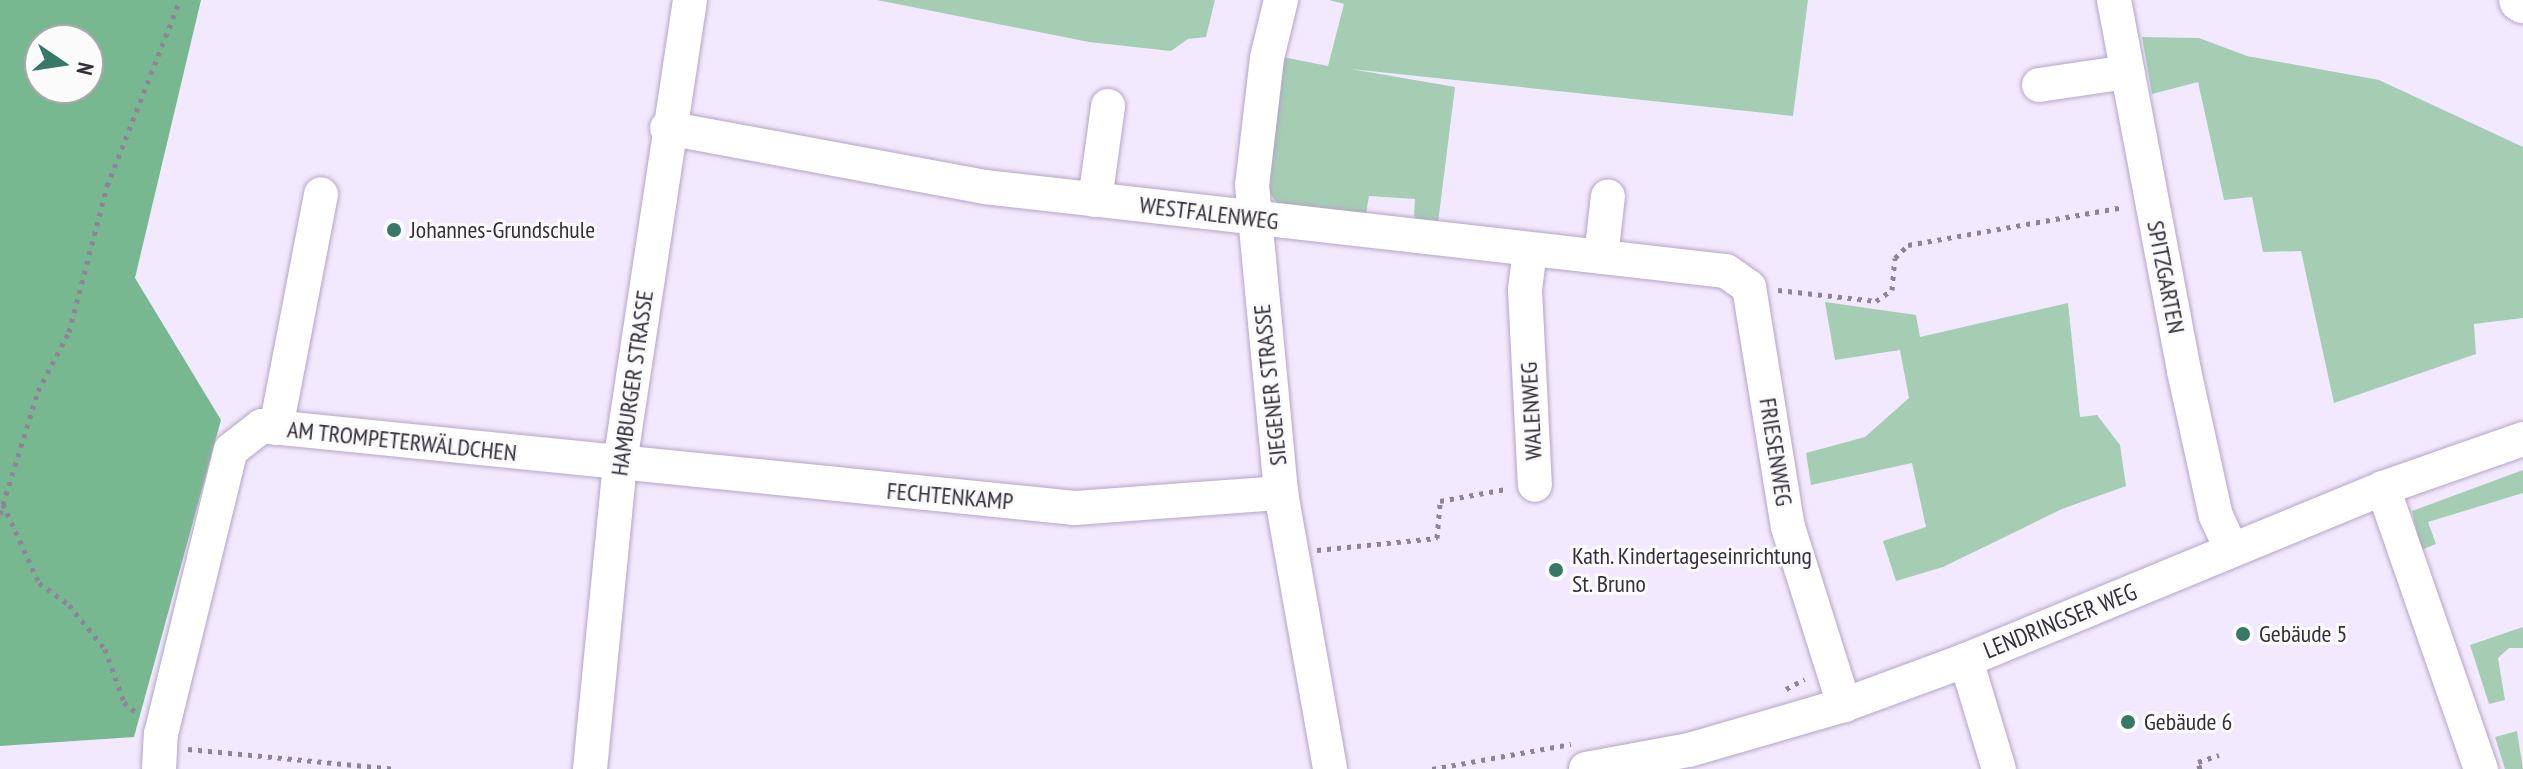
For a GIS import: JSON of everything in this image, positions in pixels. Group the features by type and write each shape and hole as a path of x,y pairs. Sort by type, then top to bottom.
{"street":[{"name":"HAMBURGER STRASSE","path":"590,769 620,463 667,128 690,0"},
{"name":"SIEGENER STRASSE","path":"1281,0 1267,58 1252,185 1281,493 1330,769"},
{"name":"SPITZGARTEN","path":"2114,0 2151,202 2216,516 2232,551"},
{"path":"2039,85 2127,72"},
{"path":"1095,200 1108,106"},
{"name":"WESTFALENWEG","path":"667,128 985,187 1726,271 1749,287"},
{"path":"276,428 321,194"},
{"path":"1601,257 1608,196"},
{"name":"WALENWEG","path":"1530,250 1525,290 1535,485"},
{"name":"FRIESENWEG","path":"1749,287 1788,527 1844,705"},
{"name":"AM TROMPETERWÄLDCHEN","path":"159,769 161,734 231,450 262,426 620,463"},
{"name":"LENDRINGSER WEG","path":"1586,769 1689,750 1844,705 1966,660 2383,488 2523,439"},
{"name":"FECHTENKAMP","path":"620,463 1075,508 1281,493"},
{"path":"2383,488 2481,769"},
{"path":"1966,660 1999,769"}],"path":[{"path":"0,514 38,391 69,332 107,186 180,0"},
{"path":"1749,287 1876,301 1892,290 1895,258 1908,245 2151,202"},
{"name":"WALENWEG","path":"1291,552 1437,538 1440,501 1535,485"},
{"path":"3,504 39,583 69,605 105,649 124,702 180,749 394,769"},
{"path":"2200,769 2198,762 2219,755"}],"green space":[{"path":"0,0 201,0 135,278 221,420 134,737 0,746"},
{"path":"877,0 1215,0 1206,37 1188,39 1171,51 1089,42"},
{"path":"1329,0 1808,0 1793,116 1351,69 1455,87 1438,223 1414,218 1415,199 1369,196 1366,214 1277,203 1269,192 1283,57 1328,66 1344,4"},
{"path":"2142,37 2199,38 2247,56 2379,80 2523,147 2523,318 2474,324 2476,354 2334,403 2301,251 2263,252 2252,197 2224,200 2198,82 2152,94"},
{"path":"1825,302 1916,315 1920,337 2068,303 2080,417 2097,415 2120,445 2126,486 2062,509 1943,567 1896,581 1883,541 1926,527 1912,463 1811,485 1806,453 1865,437 1909,398 1900,350 1835,360"},
{"path":"2523,470 2523,493 2428,522 2436,544 2421,550 2412,511"},
{"path":"2523,627 2523,648 2509,648 2498,658 2505,700 2489,704 2470,645"},
{"path":"2517,731 2523,769 2505,769 2495,737"}],"place":[{"name":"Johannes-Grundschule","path":"394,230"},
{"name":"Kath. Kindertageseinrichtung St. Bruno","path":"1556,570"},
{"name":"Gebäude 5","path":"2243,634"},
{"name":"Gebäude 6","path":"2128,722"}]}
